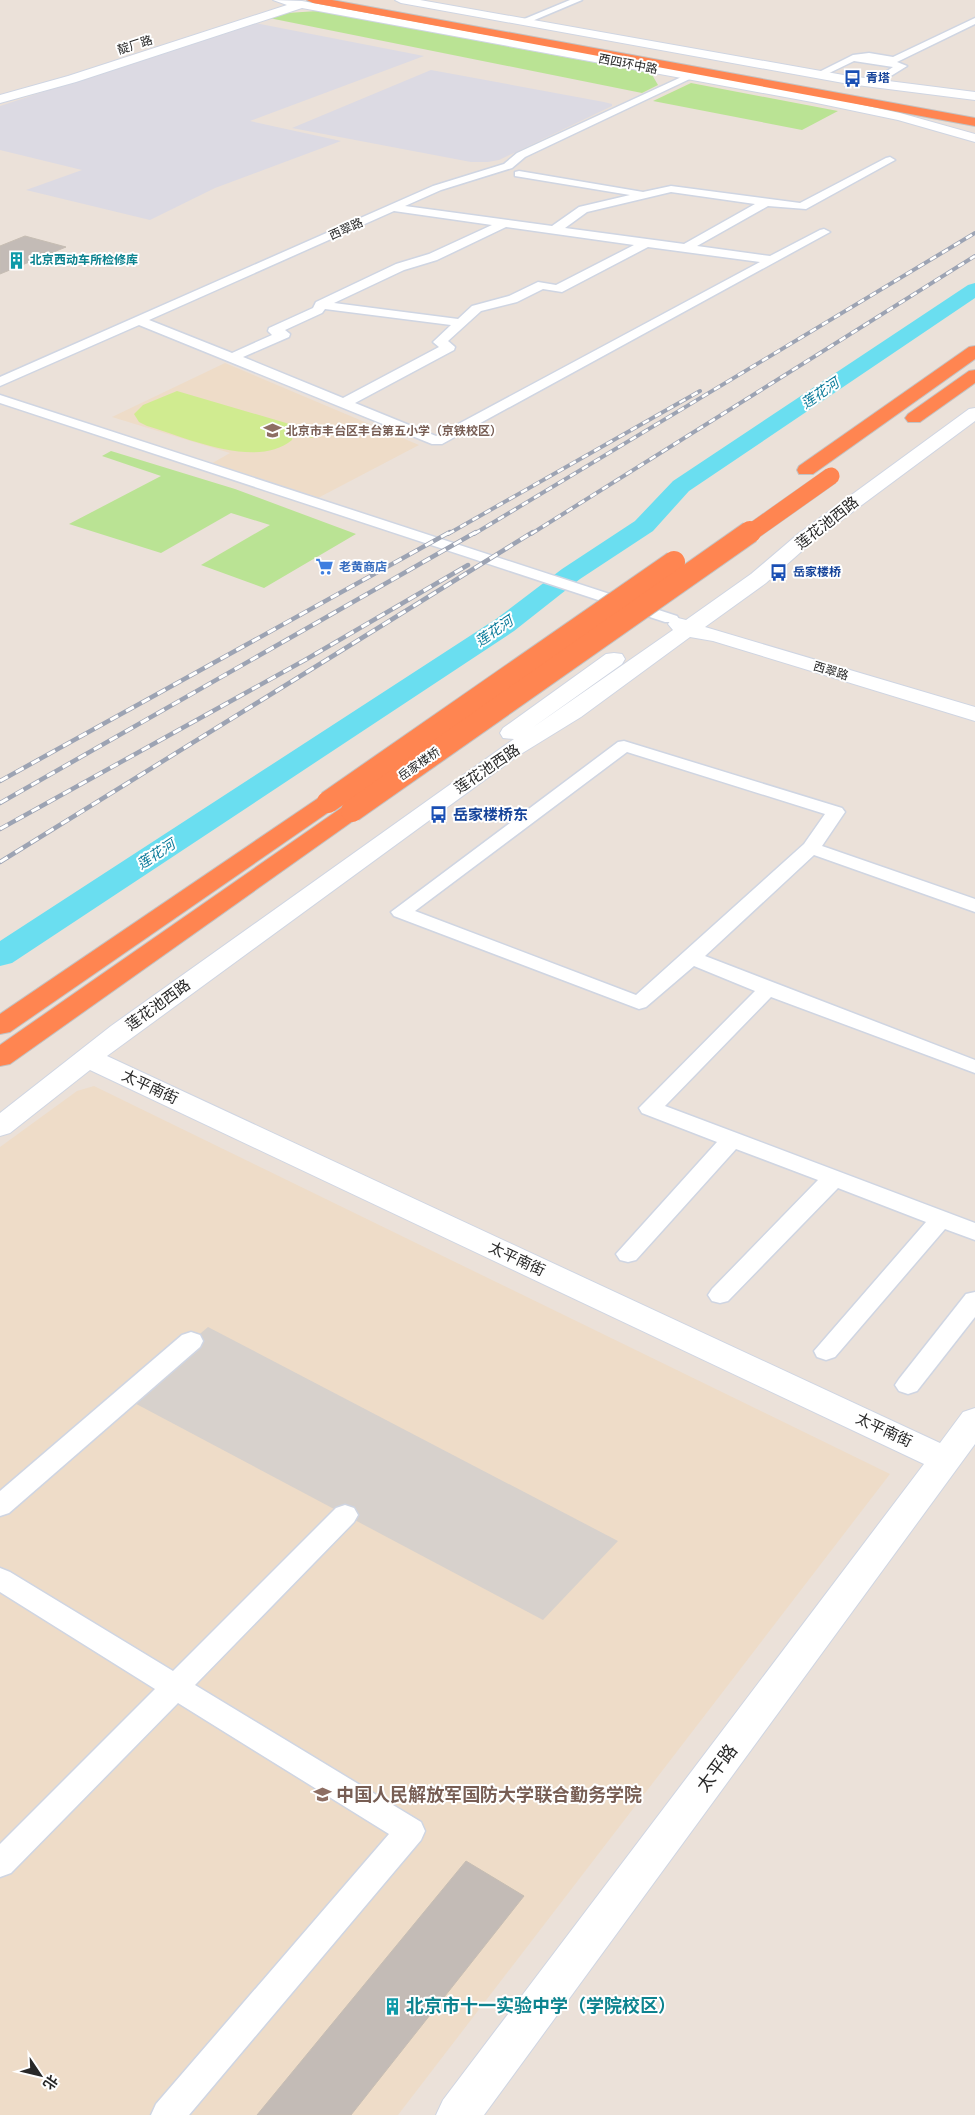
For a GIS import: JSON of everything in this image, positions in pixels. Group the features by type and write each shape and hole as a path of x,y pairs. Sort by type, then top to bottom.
{"highway":[{"name":"西四环中路","path":"347,0 768,76 975,122"},
{"name":"西四环中路","path":"307,2 516,29 856,96 975,112"},
{"path":"409,23 516,29"},
{"path":"768,76 814,74"},
{"path":"856,96 975,106"},
{"path":"856,96 975,135"},
{"path":"944,129 975,135"},
{"name":"岳家楼桥","path":"0,1026 328,802 975,351"},
{"path":"896,430 975,375"},
{"path":"928,408 975,384"},
{"name":"岳家楼桥","path":"0,1058 839,470"}],"street":[{"name":"西四环中路","path":"279,0 307,2 860,108 944,129"},
{"name":"西四环中路","path":"400,0 473,13 516,29 975,96"},
{"path":"516,29 578,0"},
{"path":"0,99 72,79 307,2"},
{"path":"814,74 853,58 869,56 894,60 975,20"},
{"path":"853,58 902,66 883,77"},
{"path":"0,92 64,68"},
{"name":"西翠路","path":"0,382 437,188 508,166 521,155 691,76"},
{"path":"555,230 583,209 671,189 802,207 890,160"},
{"path":"519,174 648,194"},
{"path":"686,248 766,202"},
{"path":"394,208 771,260"},
{"path":"233,357 284,334 274,331 318,310 320,305 400,267 433,257 505,223"},
{"path":"138,321 233,357 437,442 824,232"},
{"path":"344,403 449,347 439,342 461,323 465,315 486,304 512,299 542,285 558,289 648,242"},
{"path":"320,305 461,323"},
{"path":"0,399 684,624"},
{"name":"莲花池西路","path":"0,1128 88,1058 508,752 554,726 684,624 975,404"},
{"name":"莲花池西路","path":"0,1104 99,1027 684,624 780,562 805,538 975,413"},
{"name":"西翠路","path":"684,624 729,625 975,700"},
{"name":"西翠路","path":"684,624 975,714"},
{"path":"624,746 836,812 811,848 639,1003 401,912 624,746"},
{"path":"811,848 975,906"},
{"path":"691,958 975,1068"},
{"path":"768,989 650,1108 975,1232"},
{"name":"太平南街","path":"88,1058 946,1460"},
{"path":"628,1254 732,1139"},
{"path":"720,1295 834,1178"},
{"path":"826,1351 940,1219"},
{"path":"908,1385 975,1300"},
{"path":"0,1506 191,1341"},
{"name":"太平路","path":"458,2115 975,1420"},
{"path":"0,1864 345,1515"},
{"path":"0,1579 410,1831 168,2115"}],"shaded area":[{"path":"255,23 424,56 250,121 341,141 215,188 150,220 26,190 82,170 0,150 0,106"},
{"path":"431,70 604,102 612,104 612,106 499,160 488,162 471,162 292,128"},
{"name":"北京市丰台区丰台第五小学（京铁校区）","path":"225,363 419,445 316,499 209,465 230,453 112,417"},
{"name":"中国人民解放军国防大学联合勤务学院","path":"94,1086 890,1474 398,2115 0,2115 0,1147 77,1091"},
{"path":"208,1327 618,1541 543,1620 125,1398"}],"green space":[{"path":"318,11 651,73 658,85 642,93 269,18 287,13"},
{"path":"691,83 838,111 802,130 653,101"},
{"path":"177,391 320,433 312,438 293,432 292,440 277,448 260,452 240,452 200,443 139,422 134,414 143,405"},
{"path":"111,451 235,489 356,534 264,588 201,565 270,525 231,513 161,553 69,524 161,476 102,456"}],"building":[{"name":"北京西动车所检修库","path":"25,236 66,247 0,274 0,246"},
{"name":"北京市十一实验中学（学院校区）","path":"466,1861 524,1896 351,2115 257,2115"}],"waterway":[{"name":"莲花河","path":"0,956 505,625 571,574 644,526 681,486 975,289"}],"railway":[{"path":"474,534 975,233"},
{"path":"531,534 975,256"},
{"path":"448,534 700,391"},
{"path":"0,781 450,532"},
{"path":"0,803 476,532"},
{"path":"0,862 533,532"},
{"path":"0,829 305,660 468,565"}],"place":[{"name":"青塔","path":"852,78"},
{"name":"北京西动车所检修库","path":"16,260"},
{"name":"北京市丰台区丰台第五小学（京铁校区）","path":"272,431"},
{"name":"老黄商店","path":"325,567"},
{"name":"岳家楼桥","path":"779,572"},
{"name":"岳家楼桥东","path":"439,815"},
{"name":"中国人民解放军国防大学联合勤务学院","path":"322,1795"},
{"name":"北京市十一实验中学（学院校区）","path":"392,2006"}]}
